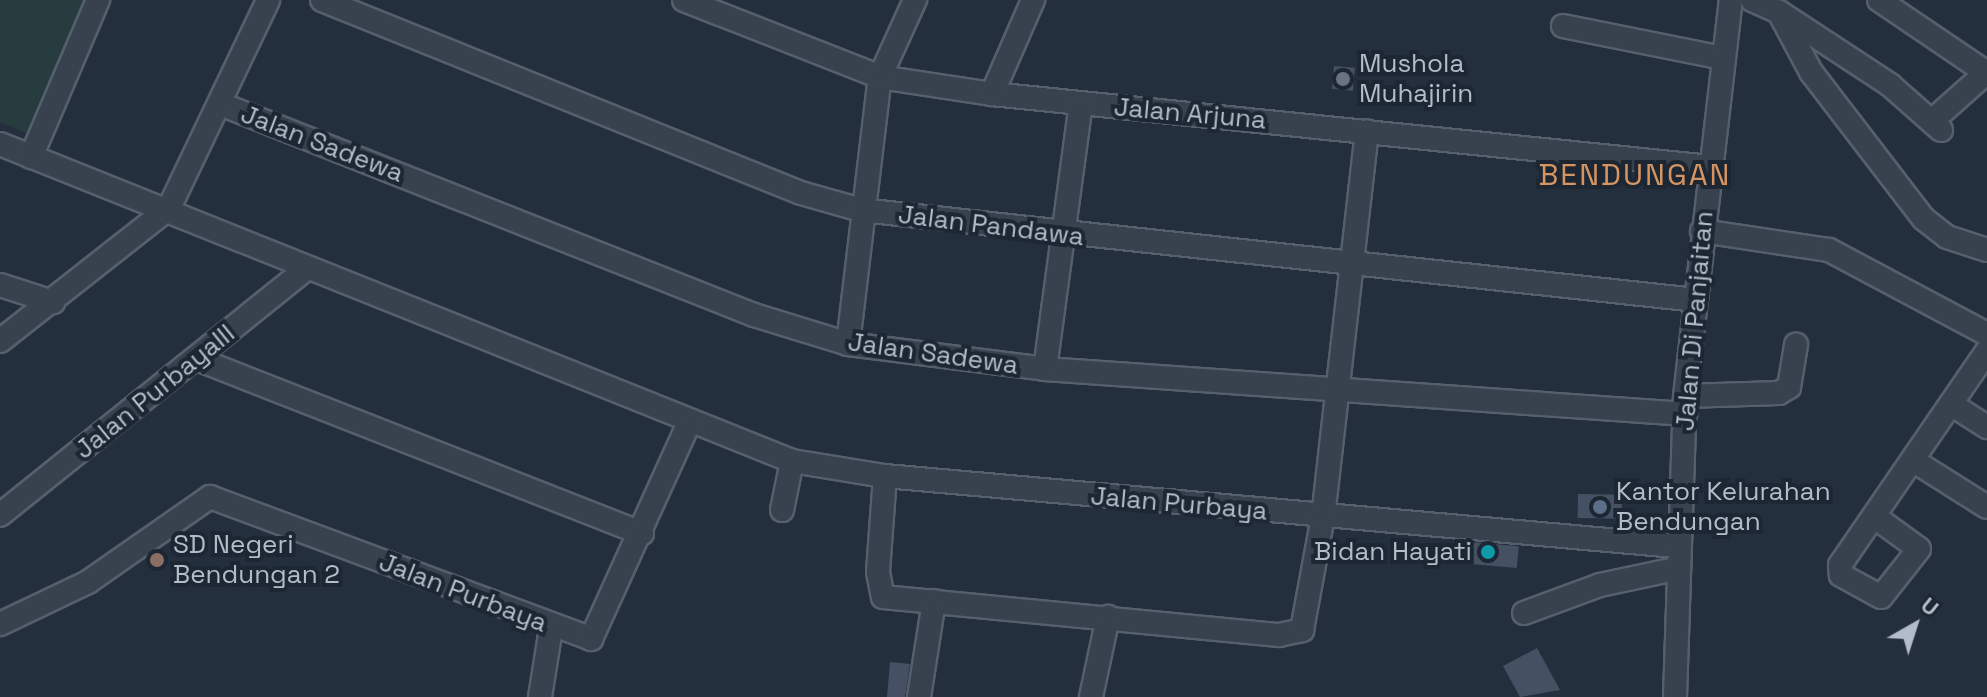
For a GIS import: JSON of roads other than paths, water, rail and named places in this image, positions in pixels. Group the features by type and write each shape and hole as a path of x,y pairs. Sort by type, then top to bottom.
{"street":[{"path":"31,157 98,0"},
{"path":"0,341 169,208 223,105 268,0"},
{"name":"Jalan Pandawa","path":"322,0 801,193 861,210 1061,235 1696,300"},
{"name":"Jalan Arjuna","path":"684,0 880,77 992,94 1711,167"},
{"path":"848,344 861,210 880,77 915,0"},
{"path":"992,94 1033,0"},
{"name":"Jalan Di Panjaitan","path":"1675,697 1675,569 1685,405 1702,231 1731,0"},
{"path":"1752,0 1779,12 1844,52 1937,126 1987,72 1879,0"},
{"path":"1779,12 1811,72 1924,219 1947,237 1987,250"},
{"path":"1563,26 1723,58"},
{"path":"1045,369 1081,103"},
{"name":"Jalan Sadewa","path":"223,105 754,315 848,344 1045,369 1339,393 1685,405 1779,393 1789,387 1796,345"},
{"path":"885,476 878,589 883,597 1294,634 1307,622 1323,517 1356,265 1367,131"},
{"name":"Jalan Purbaya","path":"0,144 169,208 689,423 792,461 885,476 1676,546"},
{"path":"1702,231 1829,250 1987,334"},
{"name":"Jalan PurbayaIII","path":"0,515 308,267"},
{"path":"0,285 53,302"},
{"path":"1875,517 1987,351"},
{"path":"197,359 642,533"},
{"path":"1951,404 1987,427"},
{"name":"Jalan Purbaya","path":"0,624 88,582 210,497 583,640 596,633 689,423"},
{"path":"782,510 792,461"},
{"path":"1914,461 1987,507"},
{"path":"1524,613 1600,585 1675,569"},
{"path":"919,697 934,601"},
{"path":"1091,697 1108,617"},
{"path":"540,697 551,628"}],"place":[{"name":"Mushola Muhajirin","path":"1343,79"},
{"name":"Kantor Kelurahan Bendungan","path":"1600,507"},
{"name":"Bidan Hayati","path":"1488,552"},
{"name":"SD Negeri Bendungan 2","path":"157,560"}],"district":[{"name":"BENDUNGAN","path":"1635,175"}]}
